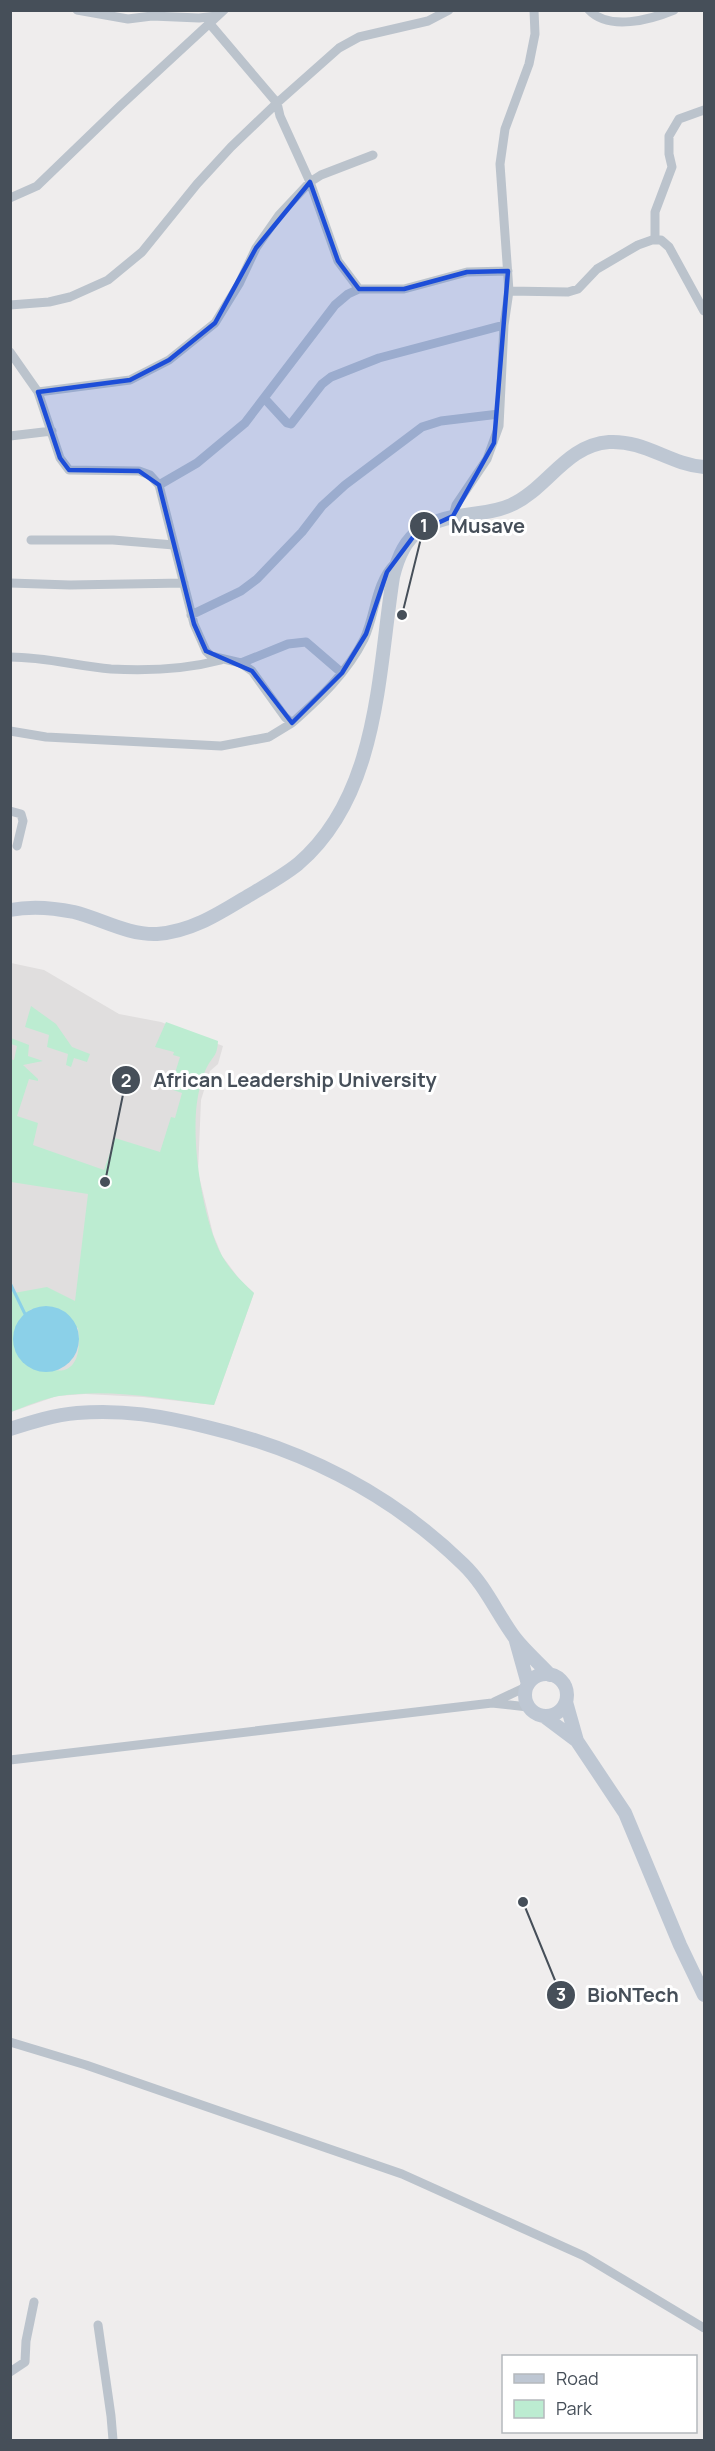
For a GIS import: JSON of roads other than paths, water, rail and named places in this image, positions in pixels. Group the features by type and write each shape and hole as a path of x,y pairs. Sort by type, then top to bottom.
{"main road":[{"path":"10,910 48,909 74,912 140,933 173,931 198,924 228,908 297,864 317,845 348,798 358,771 381,683 390,595 397,561 416,533 424,527 453,516 509,506 526,497 576,453 607,442 635,443 676,462 705,467"},
{"path":"10,1429 37,1420 75,1413 127,1412 163,1416 275,1445 354,1481 392,1504 428,1532 466,1566 478,1580 516,1639 566,1688 566,1702 577,1741 625,1813 680,1945 705,1995"},
{"path":"516,1639 527,1686"},
{"path":"550,1674 536,1677 527,1686 524,1694 528,1707 533,1712 546,1717 577,1741"},
{"path":"546,1717 558,1713 566,1702"}],"street":[{"path":"77,10 128,19 152,16 199,18 221,13"},
{"path":"10,305 49,302 70,297 108,280 142,252 197,184 277,103 339,48 359,37 428,21 449,10"},
{"path":"453,516 456,504 487,459 499,426 508,291 501,164 506,129 529,64 535,34 534,10"},
{"path":"589,10 597,18 620,22 662,15 674,10"},
{"path":"10,198 37,186 221,13"},
{"path":"210,24 277,103 280,116 310,182 338,261 358,289"},
{"path":"652,240 655,238 655,213 672,167 669,136 679,119 705,110"},
{"path":"38,392 130,380 169,360 215,323 239,284 256,248 279,215 310,182 321,175 373,155"},
{"path":"508,291 568,292 578,289 597,269 614,258 635,246 652,240 662,240 669,246 705,311"},
{"path":"159,485 197,463 245,423 335,305 348,294 358,289 404,289 467,272 508,271"},
{"path":"265,399 287,423 291,424 322,384 331,377 379,358 504,325"},
{"path":"10,352 38,392 60,458 69,470 139,471 150,475 159,485 191,615 206,651 211,656 241,663 252,671 285,717 292,723"},
{"path":"191,615 241,591 257,579 302,532 322,506 345,485 422,427 441,421 499,414"},
{"path":"10,436 52,431"},
{"path":"31,540 113,540 174,545"},
{"path":"10,731 46,737 221,746 242,744 269,737 292,723 323,696 342,673 366,634 379,586 397,561"},
{"path":"10,583 70,585 183,583"},
{"path":"241,663 288,644 306,642 342,673"},
{"path":"10,657 31,657 112,669 199,666 223,659"},
{"path":"10,811 21,814 23,821 17,846"},
{"path":"492,1703 527,1686"},
{"path":"10,1760 492,1703 528,1707"},
{"path":"10,2042 86,2065 402,2174 584,2256 705,2328"},
{"path":"10,2372 25,2362 26,2341 34,2302"},
{"path":"98,2325 112,2439"}],"water":[{"path":"46,1306 59,1309 69,1316 76,1326 79,1339 76,1352 69,1362 59,1369 46,1372 33,1369 23,1362 16,1352 13,1339 16,1326 23,1316 33,1309"}],"waterway":[{"path":"10,1283 25,1314"}],"place":[{"name":"Musave","path":"402,615"},
{"name":"African Leadership University","path":"105,1182"},
{"name":"BioNTech","path":"523,1902"}]}
